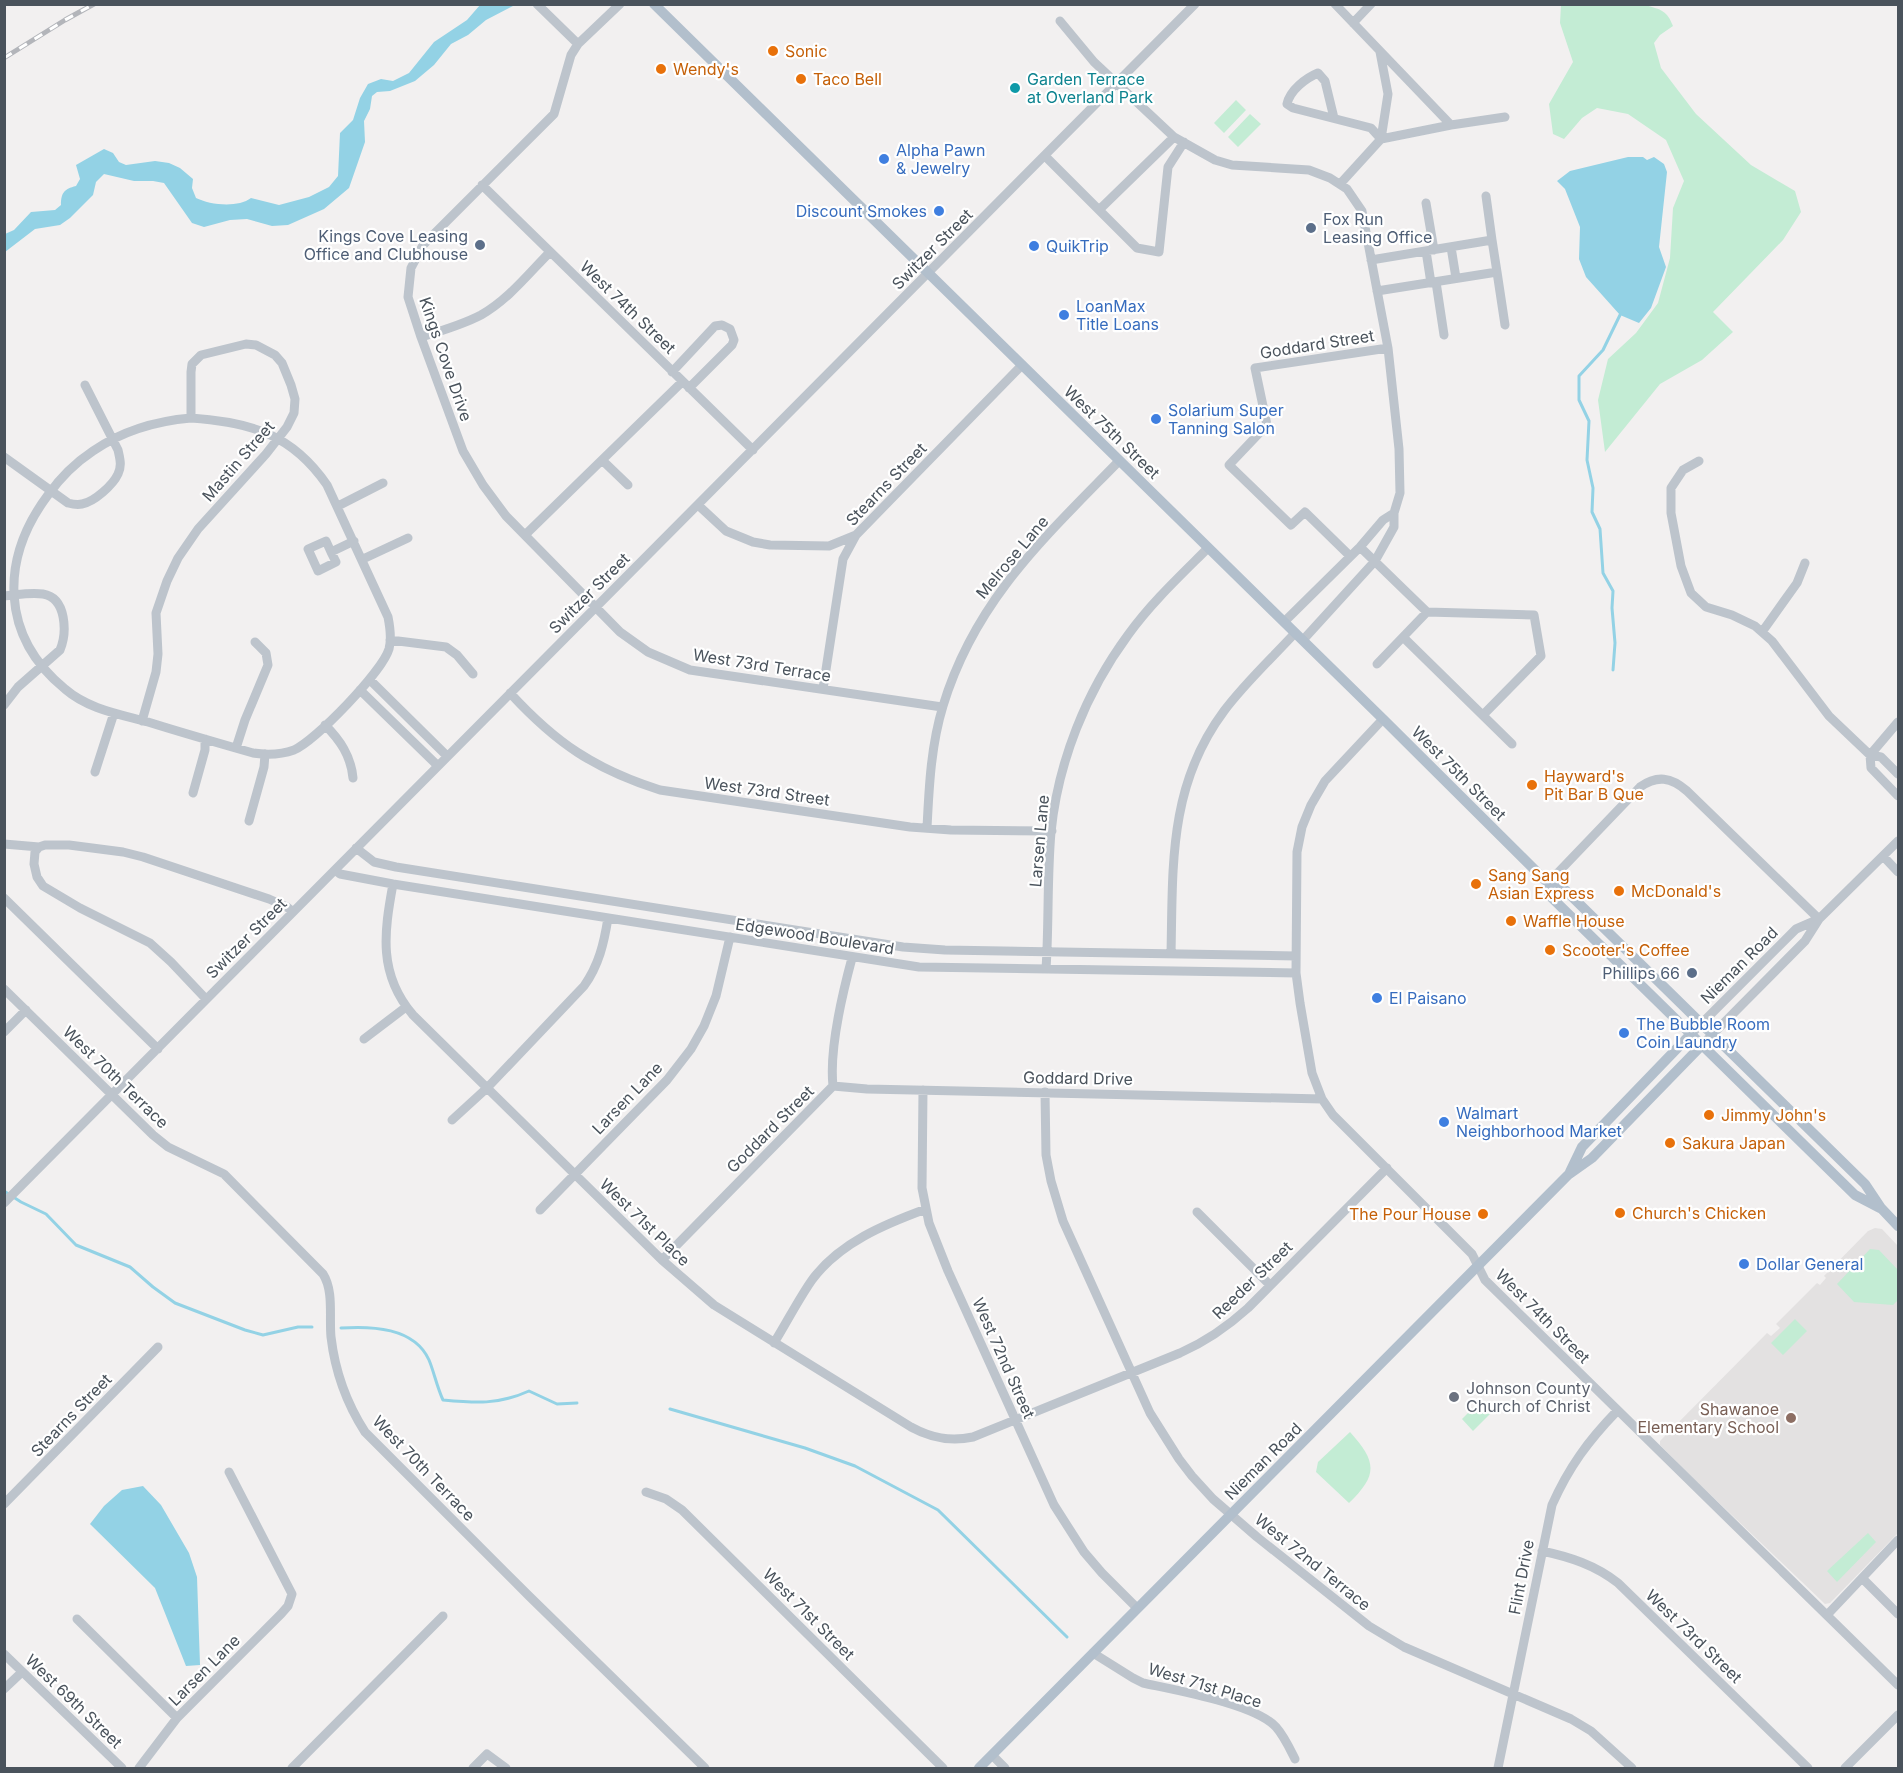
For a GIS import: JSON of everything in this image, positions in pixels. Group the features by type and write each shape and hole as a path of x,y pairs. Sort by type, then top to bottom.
{"main road":[{"name":"West 75th Street","path":"654,4 1548,883 1560,885 1865,1184 1881,1209 1899,1226"},
{"name":"West 75th Street","path":"1548,883 1549,895 1701,1046 1855,1195 1881,1209"},
{"name":"Nieman Road","path":"1568,1175 1582,1147 1690,1035"},
{"name":"Nieman Road","path":"979,1768 1568,1175 1592,1158 1701,1046"}],"street":[{"name":"Kings Cove Drive","path":"596,607 506,516 483,485 463,451 408,297 411,268 423,245 554,114 571,55 578,44 620,4"},
{"name":"Switzer Street","path":"4,1203 1195,4"},
{"path":"1335,4 1451,124"},
{"path":"1353,23 1371,4"},
{"path":"537,5 578,44"},
{"path":"1060,21 1094,62 1174,137 1215,160 1232,165 1309,170 1340,184 1381,139 1388,94 1380,51"},
{"path":"1334,118 1325,81 1318,73 1309,77 1289,97 1287,104 1293,108 1371,128 1381,139"},
{"path":"1381,139 1451,124 1505,117"},
{"path":"1100,209 1174,137"},
{"path":"1045,156 1137,248 1159,252 1168,167 1184,142"},
{"name":"Goddard Street","path":"1171,954 1174,844 1182,801 1202,748 1223,712 1242,689 1299,637 1375,561 1394,527 1394,513 1400,493 1399,449 1388,348 1362,211 1354,198 1340,184"},
{"name":"West 74th Street","path":"482,185 753,450"},
{"path":"1486,196 1505,325"},
{"path":"1426,203 1434,282 1444,335"},
{"path":"1371,260 1492,240"},
{"path":"1452,247 1456,278"},
{"path":"421,337 448,329 483,314 500,302 550,252"},
{"path":"1377,291 1497,272"},
{"path":"525,535 602,460 732,345 734,340 730,329 722,325 715,326 672,372"},
{"name":"Mastin Street","path":"142,721 156,672 158,654 156,613 178,558 198,529 287,427 294,413 295,399 282,363 266,349 246,344 201,355 196,359 190,372 191,418"},
{"name":"Goddard Street","path":"1350,556 1305,512 1291,525 1229,465 1267,425 1255,368 1388,348"},
{"name":"Stearns Street","path":"823,689 843,559 856,535 1022,366"},
{"path":"4,457 68,503 80,505 90,502 118,475 121,461 85,385"},
{"path":"191,418 219,420 247,425 278,438 299,452 317,471 338,507 363,559 388,617 391,631 384,661 370,680 325,725 299,747 278,754 265,754 236,748 114,713 80,699 64,689 42,666 24,636 9,596 22,538 39,507 71,468 90,452 112,439 153,424 191,418"},
{"path":"602,460 628,485"},
{"name":"Melrose Lane","path":"927,828 929,776 942,707 970,638 1007,581 1026,558 1119,460"},
{"path":"1699,461 1683,470 1671,489 1671,513 1681,566 1690,593 1706,607 1732,615 1762,632 1772,641 1829,716 1870,755 1881,757 1899,774"},
{"path":"338,507 383,483"},
{"path":"698,505 726,531 753,542 770,545 829,546 856,535"},
{"path":"1284,622 1360,547 1383,520 1394,513"},
{"path":"363,559 408,538"},
{"path":"332,552 354,541"},
{"path":"1360,547 1427,612 1534,615 1541,656 1483,715"},
{"name":"Larsen Lane","path":"1046,969 1052,831 1064,767 1076,729 1092,692 1111,658 1142,617 1208,548"},
{"path":"1762,632 1797,583 1805,563"},
{"path":"4,705 18,687 60,650 64,625 60,606 52,598 44,594 9,596"},
{"name":"West 73rd Terrace","path":"596,607 620,632 638,646 675,665 720,675 942,707"},
{"path":"1377,664 1427,612"},
{"path":"1404,638 1512,744"},
{"path":"390,640 446,647 457,655 473,674"},
{"path":"236,748 268,665 266,653 255,642"},
{"path":"370,680 447,756"},
{"path":"360,690 438,766"},
{"name":"West 73rd Street","path":"510,693 550,734 573,751 632,781 660,790 927,828 1052,831"},
{"path":"95,772 114,713"},
{"name":"West 74th Street","path":"1383,719 1325,781 1302,827 1297,852 1296,973 1312,1073 1322,1099 1333,1115 1472,1254 1485,1280 1899,1685"},
{"path":"1899,722 1870,755 1871,768 1899,796"},
{"path":"325,725 342,744 353,778"},
{"path":"193,793 205,750 205,739"},
{"path":"249,821 264,767 265,754"},
{"path":"1548,883 1635,792 1648,781 1656,778 1669,779 1678,783 1819,919"},
{"name":"Nieman Road","path":"1701,1046 1805,941 1819,919 1899,840"},
{"path":"4,844 39,847 69,845 142,857 268,899 293,912"},
{"path":"39,847 35,852 34,864 37,877 43,886 80,908 150,943 207,999"},
{"name":"Edgewood Boulevard","path":"356,848 374,862 396,867 876,943 945,950 1296,956"},
{"path":"1883,856 1899,872"},
{"name":"Edgewood Boulevard","path":"335,870 340,874 393,884 919,967 1296,973"},
{"name":"West 71st Place","path":"393,884 386,925 385,949 395,986 406,1007 662,1260 714,1305 774,1344 911,1427 930,1436 962,1439 1015,1421"},
{"path":"4,898 158,1048"},
{"path":"453,1120 487,1088 584,986 602,953 608,918"},
{"name":"Nieman Road","path":"1690,1035 1796,929 1819,919"},
{"name":"Larsen Lane","path":"540,1210 667,1080 691,1048 704,1026 716,996 730,937"},
{"name":"Goddard Street","path":"662,1260 833,1086 834,1047 852,958"},
{"name":"West 70th Terrace","path":"4,989 153,1135 168,1147 224,1173 323,1274 329,1283 329,1314 334,1355 348,1403 365,1432 705,1768"},
{"path":"364,1039 406,1007"},
{"path":"4,1032 26,1010"},
{"name":"Goddard Drive","path":"833,1086 867,1089 1322,1099"},
{"name":"West 72nd Street","path":"923,1090 921,1170 926,1209 929,1223 948,1271 1045,1487 1066,1525 1102,1573 1137,1608"},
{"name":"West 72nd Terrace","path":"1045,1092 1046,1155 1056,1201 1069,1238 1150,1413 1179,1459 1214,1499 1231,1514 1369,1626 1404,1647 1571,1719 1591,1731 1632,1768"},
{"name":"Reeder Street","path":"1015,1421 1209,1339 1233,1322 1387,1168"},
{"path":"774,1344 814,1278 833,1258 863,1237 926,1209"},
{"path":"1197,1212 1270,1284"},
{"name":"Stearns Street","path":"4,1504 158,1347"},
{"name":"Flint Drive","path":"1498,1768 1552,1505 1564,1479 1587,1444 1617,1411"},
{"name":"Larsen Lane","path":"139,1768 177,1719 281,1614 288,1606 292,1594 229,1472"},
{"name":"West 71st Street","path":"646,1492 666,1499 682,1510 944,1768"},
{"path":"1827,1615 1898,1542"},
{"name":"West 73rd Street","path":"1542,1551 1576,1559 1599,1570 1618,1583 1808,1768"},
{"path":"1862,1578 1899,1614"},
{"path":"292,1768 442,1616"},
{"path":"77,1618 177,1719"},
{"name":"West 71st Place","path":"1093,1653 1143,1683 1251,1712 1274,1725 1285,1739 1295,1759"},
{"name":"West 69th Street","path":"4,1654 119,1768"},
{"path":"4,1689 22,1672"},
{"path":"1845,1768 1899,1715"},
{"path":"473,1768 487,1754 506,1768"},
{"path":"992,1755 1005,1768"}],"shaded area":[{"name":"Shawanoe Elementary School","path":"1875,1228 1882,1229 1898,1246 1898,1533 1830,1603 1825,1604 1692,1477 1660,1445 1660,1441 1767,1333 1771,1336 1780,1328 1776,1324 1817,1283 1820,1285 1826,1278 1824,1276 1868,1231"}],"green space":[{"path":"1561,5 1646,5 1663,11 1673,26 1660,35 1654,43 1661,68 1696,114 1751,165 1795,191 1801,212 1783,240 1713,312 1733,332 1702,360 1660,384 1605,452 1598,400 1608,359 1636,333 1658,303 1670,258 1673,208 1684,181 1666,140 1628,114 1597,108 1582,118 1564,139 1553,134 1549,104 1573,62 1560,23"},
{"path":"1236,100 1246,110 1224,133 1214,123"},
{"path":"1250,114 1261,124 1238,147 1228,137"},
{"path":"1870,1249 1879,1250 1898,1270 1898,1300 1893,1305 1854,1302 1837,1284"},
{"path":"1795,1319 1807,1331 1783,1355 1771,1343"},
{"path":"1479,1402 1491,1413 1473,1431 1462,1419"},
{"path":"1350,1432 1365,1452 1370,1468 1365,1484 1349,1503 1316,1472 1318,1462"},
{"path":"1868,1533 1876,1542 1837,1582 1827,1571"}],"water":[{"path":"480,5 515,5 486,20 468,35 451,44 434,65 415,81 390,91 377,92 372,96 370,109 364,121 365,142 349,188 324,209 288,225 272,226 247,219 230,220 204,227 192,223 164,183 134,181 104,174 96,182 93,195 70,218 60,225 35,229 5,252 5,234 14,230 31,212 55,210 61,205 64,192 76,186 80,179 76,165 104,149 113,153 119,162 126,165 155,161 169,163 180,168 193,179 192,188 196,198 216,204 239,203 251,198 279,205 309,197 329,187 338,176 340,133 353,120 360,98 368,84 381,79 393,81 409,73 434,42 467,20"},
{"path":"1628,157 1643,157 1647,160 1654,157 1664,164 1667,172 1659,247 1666,267 1651,308 1639,323 1620,315 1586,277 1579,259 1580,227 1565,189 1557,181 1570,171"},
{"path":"143,1486 161,1505 189,1553 197,1577 200,1665 186,1666 155,1588 90,1524 104,1506 122,1490"}],"waterway":[{"path":"1613,670 1615,643 1613,591 1603,573 1600,529 1592,512 1593,488 1587,460 1589,421 1579,400 1579,376 1603,350 1620,315"},
{"path":"4,1191 46,1214 76,1245 130,1267 175,1303 263,1335 298,1327 312,1327"},
{"path":"341,1328 391,1331 413,1341 429,1360 443,1400 497,1401 529,1391 557,1404 577,1403"},
{"path":"670,1409 805,1448 855,1466 938,1510 1067,1637"}],"railway":[{"path":"4,58 94,4"}],"place":[{"name":"Sonic","path":"773,51"},
{"name":"Wendy's","path":"661,69"},
{"name":"Taco Bell","path":"801,79"},
{"name":"Garden Terrace at Overland Park","path":"1015,88"},
{"name":"Alpha Pawn & Jewelry","path":"884,159"},
{"name":"Discount Smokes","path":"939,211"},
{"name":"Fox Run Leasing Office","path":"1311,228"},
{"name":"Kings Cove Leasing Office and Clubhouse","path":"480,245"},
{"name":"QuikTrip","path":"1034,246"},
{"name":"LoanMax Title Loans","path":"1064,315"},
{"name":"Solarium Super Tanning Salon","path":"1156,419"},
{"name":"Hayward's Pit Bar B Que","path":"1532,785"},
{"name":"Sang Sang Asian Express","path":"1476,884"},
{"name":"McDonald's","path":"1619,891"},
{"name":"Waffle House","path":"1511,921"},
{"name":"Scooter's Coffee","path":"1550,950"},
{"name":"Phillips 66","path":"1692,973"},
{"name":"El Paisano","path":"1377,998"},
{"name":"The Bubble Room Coin Laundry","path":"1624,1033"},
{"name":"Jimmy John's","path":"1709,1115"},
{"name":"Walmart Neighborhood Market","path":"1444,1122"},
{"name":"Sakura Japan","path":"1670,1143"},
{"name":"Church's Chicken","path":"1620,1213"},
{"name":"The Pour House","path":"1483,1214"},
{"name":"Dollar General","path":"1744,1264"},
{"name":"Johnson County Church of Christ","path":"1454,1397"},
{"name":"Shawanoe Elementary School","path":"1791,1418"}]}
